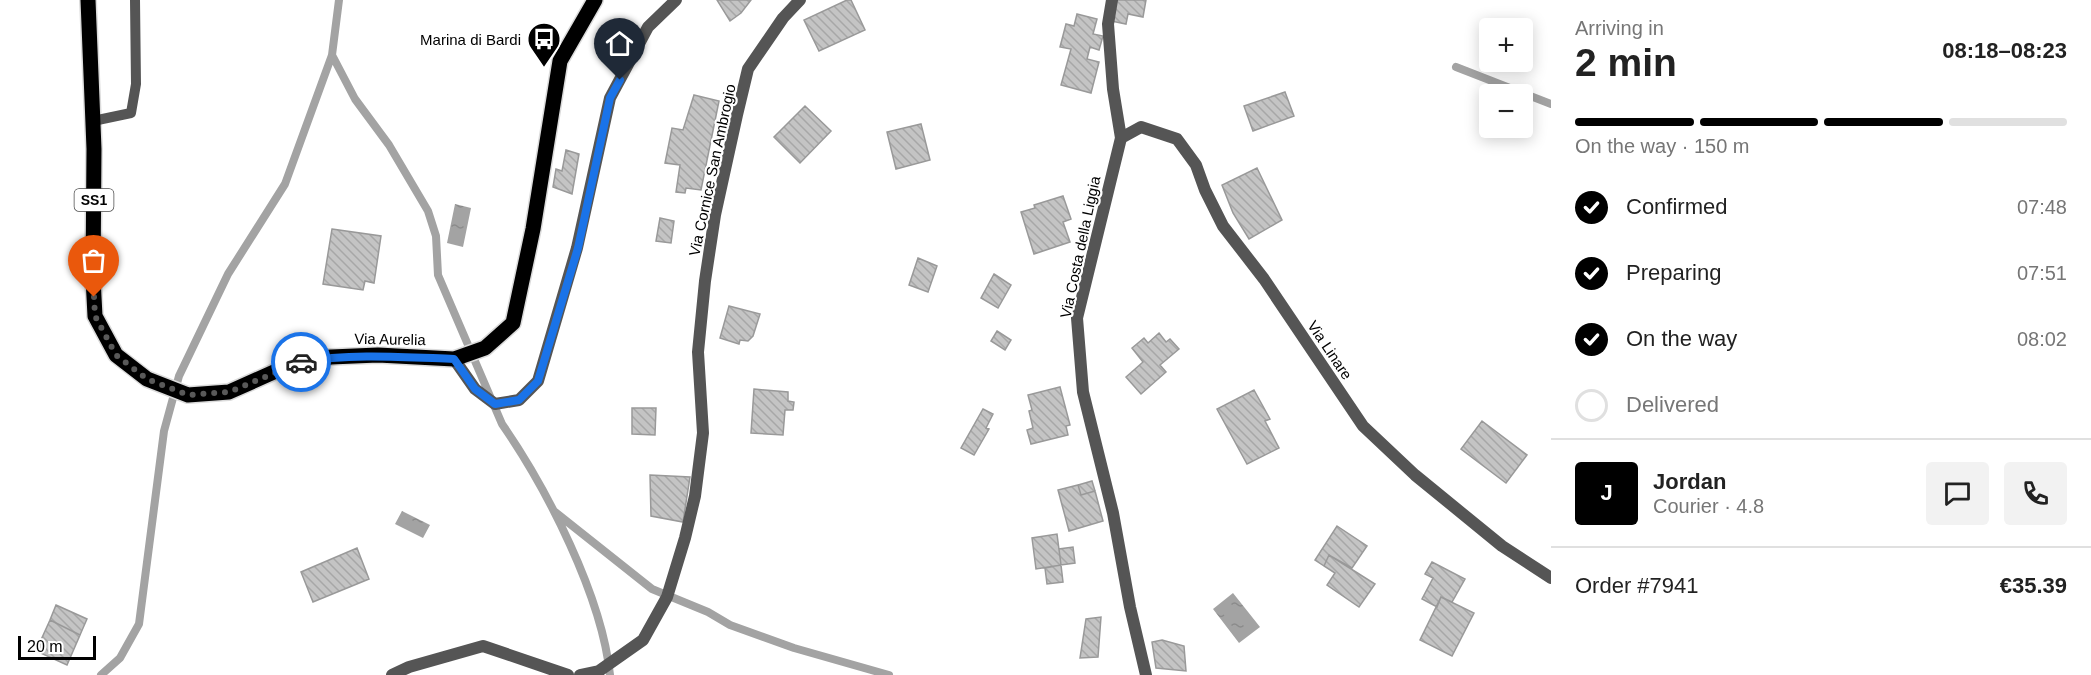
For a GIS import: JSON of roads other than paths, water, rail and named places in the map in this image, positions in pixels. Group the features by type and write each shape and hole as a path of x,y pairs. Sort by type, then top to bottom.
{"main road":[{"name":"Via Aurelia","path":"88,0 93,121 95,316 116,355 147,379 188,395 229,392 294,363 331,357 454,359 485,348 513,323 533,229 560,61 595,0"}],"street":[{"path":"454,359 475,389 495,404 519,400 538,381 578,248 610,98 648,27 676,0"},
{"name":"Via Cornice San Ambrogio","path":"580,675 599,671 643,640 667,597 685,538 694,496 703,433 699,352 705,281 715,215 737,115 748,69 783,18 800,0"},
{"name":"Via Costa della Liggia","path":"1112,0 1108,24 1113,89 1120,138 1077,318 1083,392 1113,513 1130,607 1146,675"},
{"name":"Via Linare","path":"1120,138 1141,127 1177,139 1196,165 1205,190 1223,226 1264,279 1363,426 1415,475 1502,546 1551,578"},
{"path":"392,675 409,667 483,646 568,675"}],"lane":[{"path":"93,121 131,113 136,84 135,0"}],"water":[{"path":"455,204 471,208 463,247 447,243"},
{"path":"402,511 430,525 423,538 395,524"},
{"path":"1233,593 1260,627 1239,643 1213,609"}],"waterway":[{"path":"339,0 332,55 355,99 389,145 428,211 436,236 438,275 502,424 537,480 570,544 596,612 605,644 610,675"},
{"path":"101,675 120,658 139,624 164,431 179,376 228,274 285,184 332,55"},
{"path":"1456,67 1551,104"},
{"path":"555,512 652,589 708,612 730,625 794,648 889,675"}],"place":[{"name":"Marina di Bardi","path":"544,68"}]}
